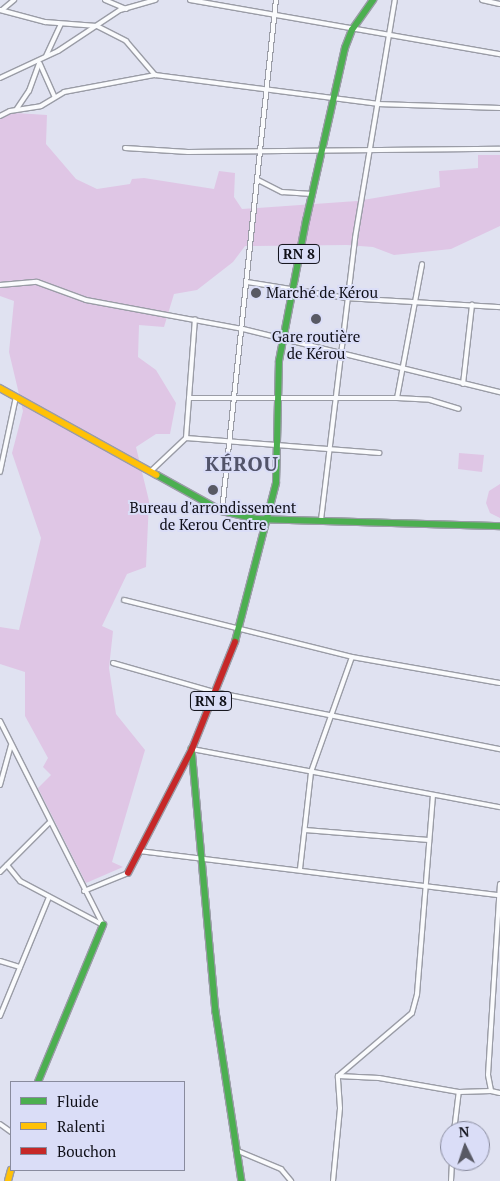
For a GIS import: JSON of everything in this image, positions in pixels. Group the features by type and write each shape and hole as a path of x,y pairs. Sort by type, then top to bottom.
{"main road":[{"name":"RN 8","path":"128,873 192,749 240,629 269,519 276,483 278,397 283,339 312,194 333,98 352,30 373,0"},
{"path":"0,388 222,511 269,519 500,526"},
{"path":"192,749 216,1012 242,1181"},
{"path":"38,1081 102,925"}],"street":[{"path":"105,0 126,9"},
{"path":"0,78 40,61 97,26 108,16 156,0"},
{"path":"190,0 275,17 500,54"},
{"path":"222,511 243,329 276,0"},
{"path":"321,520 338,398 347,298 369,150 395,0"},
{"path":"482,0 500,4"},
{"path":"1,10 13,1"},
{"path":"11,13 13,1"},
{"path":"1,10 61,24 97,26 126,42 155,75"},
{"path":"46,56 61,24"},
{"path":"40,61 54,96"},
{"path":"16,110 29,92 40,61"},
{"path":"0,116 16,110 41,106 54,96 155,75 377,104 500,108"},
{"path":"125,148 188,152 500,149"},
{"path":"258,180 282,192 312,194"},
{"path":"397,398 422,264"},
{"path":"0,284 37,282 86,300 243,329 402,370 500,392"},
{"path":"247,282 292,291 347,298 500,306"},
{"path":"462,384 472,305"},
{"path":"150,472 186,438 195,319"},
{"path":"0,472 16,398"},
{"path":"189,398 397,398 430,400 459,409"},
{"path":"186,438 380,453"},
{"path":"0,446 5,448"},
{"path":"124,600 352,657 500,683"},
{"path":"300,868 311,772 352,657"},
{"path":"113,663 214,692 500,748"},
{"path":"0,721 49,823 102,925"},
{"path":"0,784 11,745"},
{"path":"192,749 433,796 500,807"},
{"path":"338,1076 412,1013 416,994 433,796"},
{"path":"0,872 49,823"},
{"path":"305,830 429,840"},
{"path":"139,851 300,868 499,895"},
{"path":"7,866 20,881 102,925"},
{"path":"84,890 128,873"},
{"path":"491,1090 488,1075 500,884"},
{"path":"0,1016 49,897"},
{"path":"0,961 20,967"},
{"path":"338,1076 379,1078 460,1092 491,1090 500,1093"},
{"path":"333,1181 340,1108 338,1076"},
{"path":"456,1121 460,1092"},
{"path":"238,1151 280,1169 291,1181"}],"shaded area":[{"path":"0,112 47,115 46,144 76,179 97,189 130,184 132,179 144,178 214,189 219,171 235,173 234,197 242,209 357,201 440,187 439,171 478,168 478,155 500,155 500,226 451,249 394,255 373,247 347,245 245,246 233,262 197,290 174,294 164,327 139,325 138,357 156,370 176,403 170,434 156,434 136,447 149,501 146,567 127,574 102,626 113,631 109,668 116,714 145,750 112,862 123,867 86,883 38,788 51,775 43,767 48,758 25,716 25,672 0,664 0,627 19,630 41,538 12,453 23,411 9,352 14,301 0,296"},
{"path":"459,453 484,455 482,472 458,469"},
{"path":"500,484 500,518 490,513 486,503 489,491"}],"traffic: fast":[{"path":"235,642 276,483 279,361 306,221 345,48 352,30 373,0"},
{"path":"157,475 222,511 258,519 500,526"},
{"path":"192,749 216,1012 242,1181"},
{"path":"38,1081 103,925"}],"traffic: slow":[{"path":"0,388 157,475"},
{"path":"8,1181 11,1171"}],"traffic: jam":[{"path":"128,873 192,749 235,642"}],"place":[{"name":"Marché de Kérou","path":"256,293"},
{"name":"Gare routière de Kérou","path":"316,319"},
{"name":"Bureau d'arrondissement de Kerou Centre","path":"213,490"}],"district":[{"name":"KÉROU","path":"242,463"}]}
